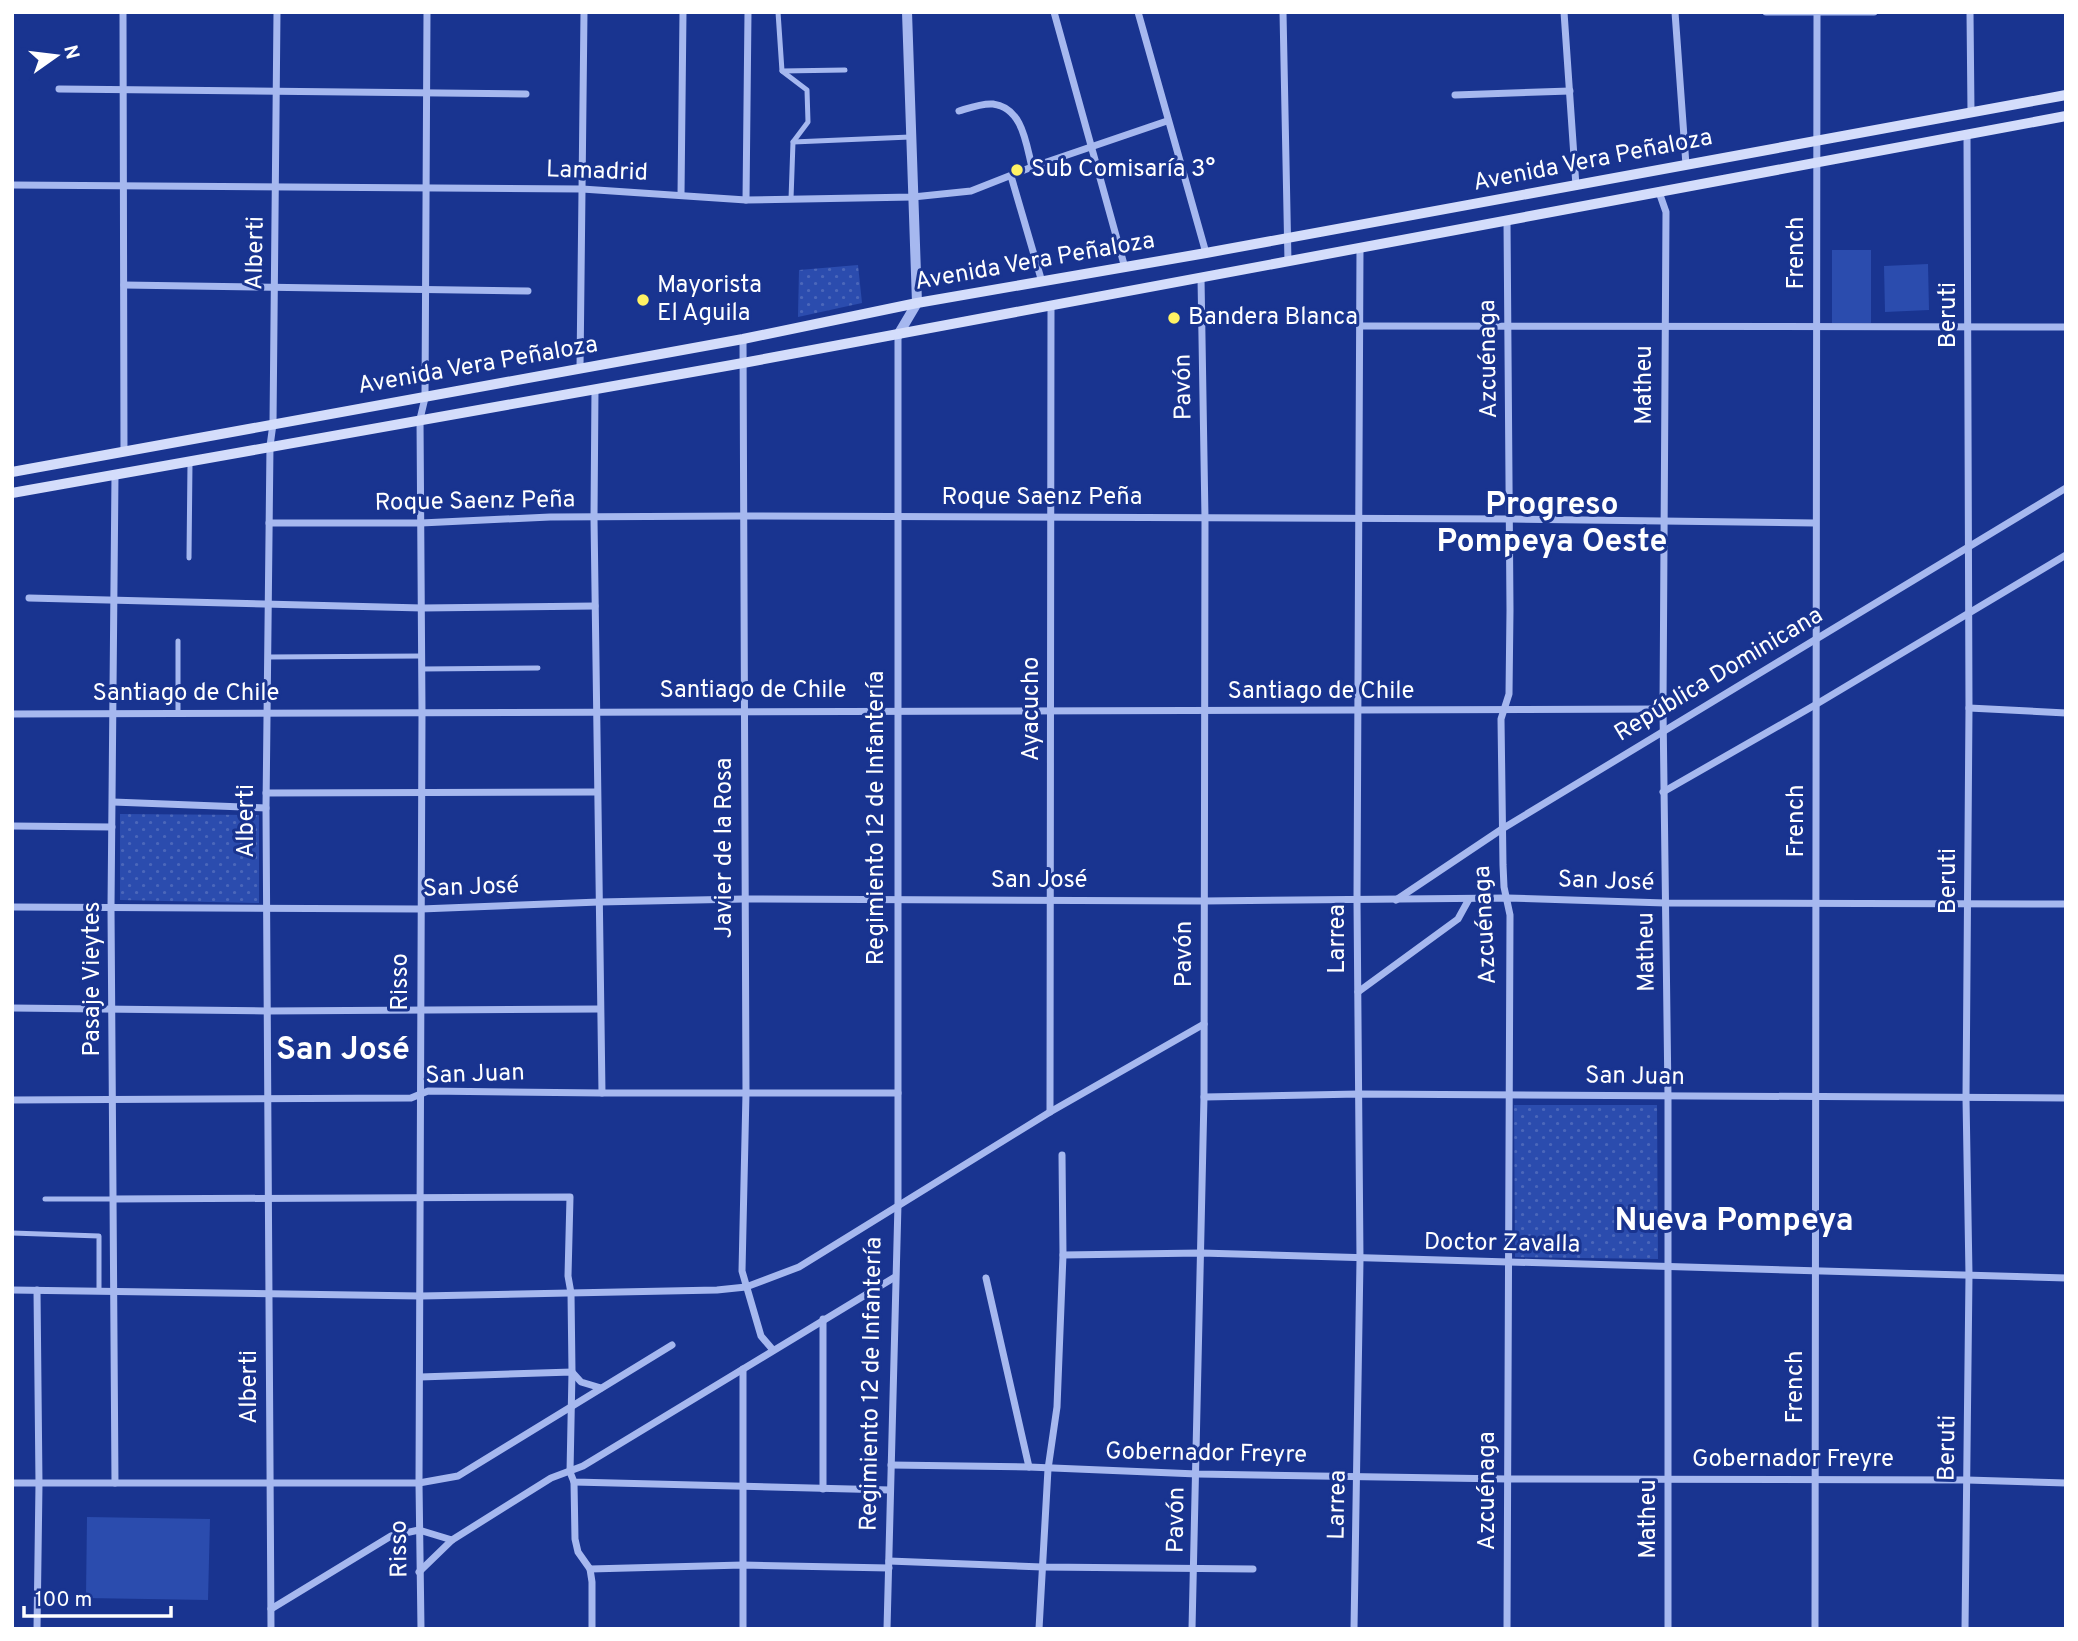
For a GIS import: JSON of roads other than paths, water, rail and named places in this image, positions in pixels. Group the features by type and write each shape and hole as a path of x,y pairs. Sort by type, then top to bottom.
{"main road":[{"name":"Avenida Vera Peñaloza","path":"12,472 743,339 917,303 1125,268 2066,95"},
{"name":"Avenida Vera Peñaloza","path":"12,493 898,335 2066,116"}],"street":[{"path":"123,12 124,452"},
{"name":"Alberti","path":"271,1629 266,713 270,446 273,424 277,12"},
{"name":"Risso","path":"421,1629 420,419 425,398 427,12"},
{"path":"580,369 584,12"},
{"path":"681,195 683,12"},
{"path":"746,200 748,12"},
{"path":"778,12 782,71 807,90 808,122 793,142 791,199"},
{"path":"898,335 917,303 907,12"},
{"path":"1054,12 1125,268"},
{"path":"1138,12 1206,253"},
{"path":"1283,12 1288,262"},
{"path":"1564,12 1576,186"},
{"path":"1675,12 1686,165"},
{"path":"1766,12 1874,12"},
{"path":"1970,12 1971,112"},
{"name":"French","path":"1815,1629 1817,13"},
{"path":"782,71 845,70"},
{"path":"59,89 526,93"},
{"path":"1455,95 1570,91"},
{"path":"959,111 993,104 1007,109 1020,122 1032,167"},
{"name":"Lamadrid","path":"12,185 582,189 746,200 913,197 971,191 1167,121"},
{"name":"Beruti","path":"1965,1629 1969,1275 1966,1098 1969,904 1967,134"},
{"path":"793,142 910,137"},
{"path":"1011,176 1042,282"},
{"name":"Matheu","path":"1659,192 1666,212 1663,792 1668,1097 1668,1629"},
{"name":"Azcuénaga","path":"1507,221 1511,519 1508,694 1501,719 1504,887 1510,915 1507,1629"},
{"name":"Larrea","path":"1354,1629 1360,1260 1357,900 1360,248"},
{"name":"Pavón","path":"1192,1629 1204,1097 1205,518 1201,278"},
{"path":"124,285 528,291"},
{"name":"Ayacucho","path":"1050,1112 1053,517 1051,306"},
{"path":"1360,326 2066,327"},
{"name":"Regimiento 12 de Infantería","path":"887,1629 898,1204 898,335"},
{"name":"Javier de la Rosa","path":"743,339 746,1093 742,1271 761,1336 774,1350"},
{"path":"595,389 601,1093"},
{"path":"189,558 190,461"},
{"name":"Pasaje Vieytes","path":"115,475 111,908 115,1483"},
{"name":"República Dominicana","path":"1395,900 1502,829 2066,488"},
{"name":"Roque Saenz Peña","path":"269,523 421,523 550,517 744,516 1815,523"},
{"path":"1663,792 2066,555"},
{"path":"29,598 422,608 595,606"},
{"path":"178,641 178,713"},
{"path":"268,657 422,656"},
{"path":"422,670 538,668"},
{"path":"1969,708 2066,713"},
{"name":"Santiago de Chile","path":"12,714 1663,709"},
{"path":"266,793 597,792"},
{"path":"113,802 266,808"},
{"path":"12,826 112,827"},
{"name":"San José","path":"12,907 421,909 744,899 1204,901 1507,898 1665,903 2066,904"},
{"path":"1358,992 1458,919 1469,899"},
{"path":"12,1009 267,1012 600,1009"},
{"path":"12,1290 421,1296 717,1290 746,1287 799,1267 1050,1112 1204,1024"},
{"name":"San Juan","path":"12,1100 411,1098 428,1091 898,1093"},
{"name":"San Juan","path":"1204,1097 1359,1094 2066,1098"},
{"path":"1039,1629 1048,1469 1057,1407 1063,1255 1062,1156"},
{"path":"45,1199 570,1198 570,1472 574,1482 575,1539 578,1552 590,1569 592,1582 592,1629"},
{"path":"12,1233 99,1236 99,1290"},
{"name":"Doctor Zavalla","path":"1063,1255 1201,1253 1360,1260 2066,1278"},
{"path":"419,1572 452,1540 551,1478 583,1466 895,1277"},
{"path":"986,1278 1029,1467"},
{"path":"37,1290 37,1629"},
{"path":"823,1319 823,1489"},
{"path":"12,1483 419,1483 458,1476 672,1345"},
{"path":"743,1369 743,1629"},
{"path":"420,1377 572,1372 581,1382 602,1388"},
{"name":"Gobernador Freyre","path":"891,1465 1507,1479 1814,1478 2066,1483"},
{"path":"574,1482 890,1490"},
{"path":"271,1609 391,1536 419,1530 452,1540"},
{"path":"590,1569 743,1565 1253,1569"}],"place":[{"name":"Sub Comisaría 3°","path":"1017,170"},
{"name":"Mayorista El Aguila","path":"643,300"},
{"name":"Bandera Blanca","path":"1174,318"}],"district":[{"name":"Progreso Pompeya Oeste","path":"1552,524"},
{"name":"San José","path":"343,1051"},
{"name":"Nueva Pompeya","path":"1734,1222"}]}
